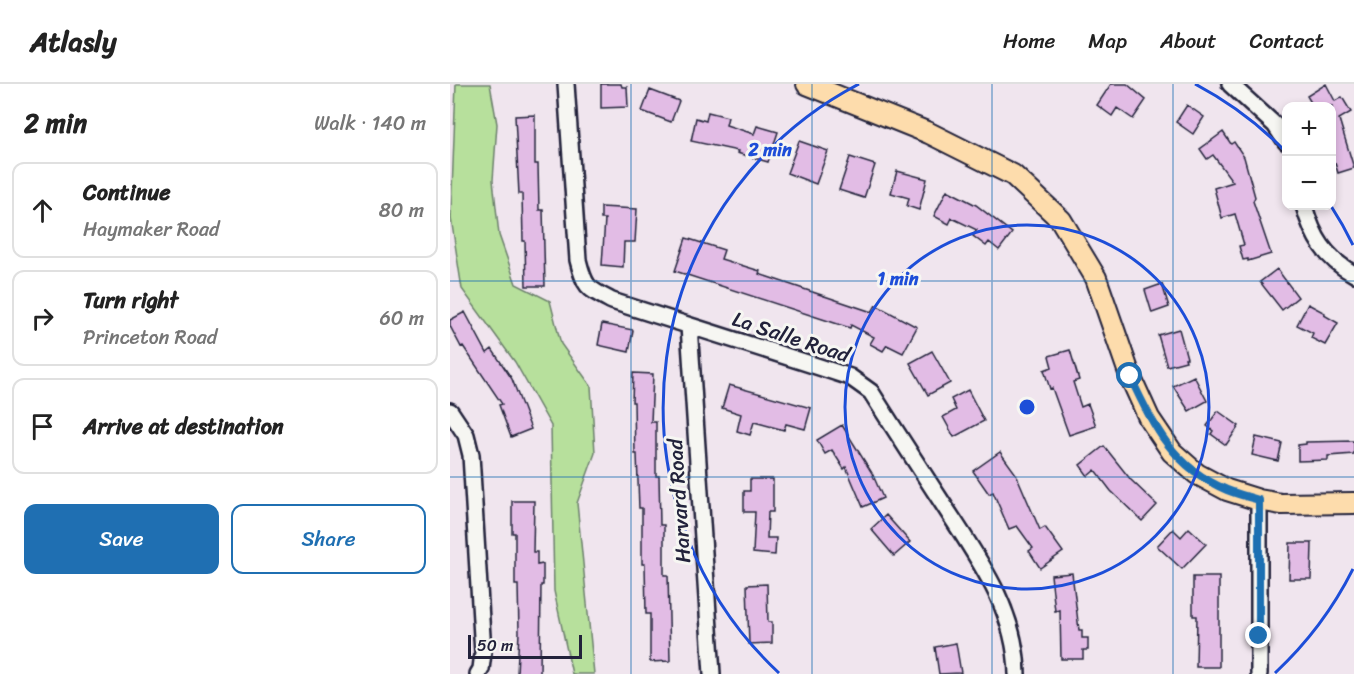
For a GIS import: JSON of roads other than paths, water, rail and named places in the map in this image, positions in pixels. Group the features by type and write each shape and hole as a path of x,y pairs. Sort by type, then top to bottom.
{"main road":[{"path":"807,84 929,133 1013,175 1061,220 1096,278 1130,376 1149,418 1172,452 1197,474 1227,490 1259,500 1281,504 1354,503"}],"street":[{"name":"La Salle Road","path":"566,84 578,260 584,283 593,291 612,301 850,377 871,392 990,577 1007,616 1017,656 1017,674"},
{"path":"1230,84 1282,135"},
{"path":"1305,210 1309,224 1321,247 1335,261 1354,274"},
{"name":"Harvard Road","path":"689,326 712,674"},
{"path":"450,411 466,435 471,455 483,653 478,674"},
{"path":"1259,500 1259,674"}]}
